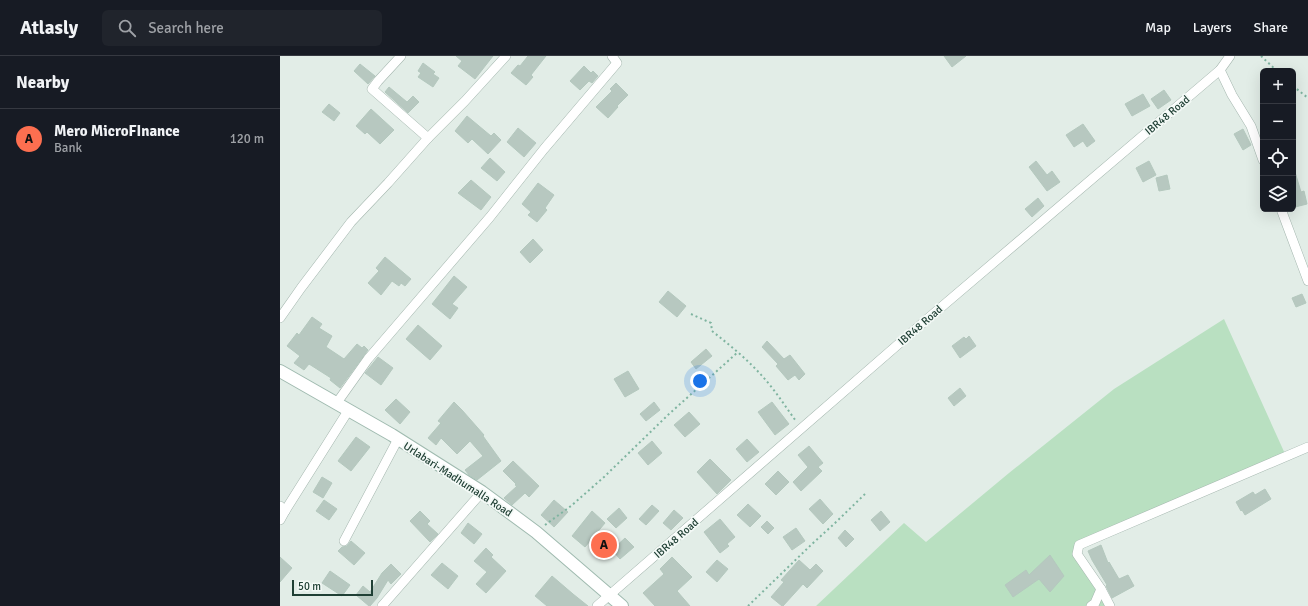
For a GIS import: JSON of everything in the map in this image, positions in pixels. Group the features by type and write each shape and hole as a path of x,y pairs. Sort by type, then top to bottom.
{"main road":[{"name":"Urlabari-Madhumalla Road","path":"280,372 398,439 482,492 536,532 622,606"}],"street":[{"path":"401,56 378,81 372,90 428,138"},
{"path":"280,318 351,222 388,184 428,138 465,102 506,56"},
{"path":"336,404 368,360 490,217 544,149 617,63 612,56"},
{"name":"IBR48 Road","path":"597,606 930,316 1220,70 1230,56"},
{"path":"1220,70 1232,95 1251,126 1260,152"},
{"path":"1282,212 1308,281"},
{"path":"280,520 283,508 348,411"},
{"path":"344,541 398,439"},
{"path":"1110,606 1101,589 1077,554 1079,544 1308,447"},
{"path":"382,606 482,492"},
{"path":"1091,606 1095,603 1101,589"}],"path":[{"path":"1261,56 1274,68"},
{"path":"1296,88 1308,98"},
{"path":"691,314 710,323 712,331 738,352 769,384 802,428"},
{"path":"536,532 582,497 669,414 738,352"},
{"path":"748,606 865,494"}],"green space":[{"path":"1224,319 1286,456 1079,545 1077,554 1110,606 816,606 904,523 926,542 1114,389"}],"building":[{"path":"456,56 493,56 475,79 458,66 462,61"},
{"path":"528,56 546,56 531,75 533,77 526,85 511,73 518,65 520,66"},
{"path":"944,56 966,56 952,67"},
{"path":"423,63 435,72 433,74 439,78 433,87 418,77 421,73 418,71"},
{"path":"360,64 375,76 368,84 354,71"},
{"path":"584,66 591,73 593,71 598,76 592,83 589,81 580,90 570,81"},
{"path":"616,83 628,95 608,118 596,107 612,91 610,89"},
{"path":"389,87 407,102 413,96 419,102 408,113 385,92"},
{"path":"1164,90 1171,100 1158,109 1151,99"},
{"path":"1143,94 1150,106 1132,116 1125,104"},
{"path":"329,104 340,113 334,121 322,112"},
{"path":"371,109 394,130 380,144 367,132 365,134 356,126"},
{"path":"467,116 491,136 494,133 501,140 488,154 472,139 468,143 455,131"},
{"path":"1083,124 1095,141 1087,147 1083,141 1074,147 1066,135"},
{"path":"518,128 536,143 524,157 507,142"},
{"path":"1243,129 1251,145 1243,150 1234,134"},
{"path":"490,158 505,172 497,181 481,168"},
{"path":"1036,161 1047,175 1052,171 1060,182 1047,191 1029,167"},
{"path":"1149,161 1156,175 1143,182 1136,168"},
{"path":"1167,175 1170,189 1159,191 1156,178"},
{"path":"1296,175 1301,192 1304,191 1307,204 1296,207"},
{"path":"471,180 491,197 481,210 458,193"},
{"path":"538,183 554,195 545,208 547,210 537,222 528,215 531,212 522,204"},
{"path":"1038,198 1044,206 1032,217 1025,209"},
{"path":"533,239 543,250 530,263 520,252"},
{"path":"385,257 411,279 405,286 401,283 399,286 392,281 381,295 368,283 379,271 376,268"},
{"path":"454,276 467,287 452,304 458,308 450,319 432,304"},
{"path":"668,291 686,306 677,317 659,302"},
{"path":"1302,294 1306,303 1296,307 1292,298"},
{"path":"312,317 322,324 319,328 332,336 326,347 344,359 357,344 362,348 364,346 368,350 340,388 330,380 331,378 309,364 304,370 294,363 300,356 287,346 297,333 299,335"},
{"path":"418,325 442,346 430,360 406,339"},
{"path":"969,336 976,346 960,358 952,346 964,337 966,339"},
{"path":"767,341 784,359 790,355 805,374 799,380 795,375 788,380 776,366 778,364 762,347"},
{"path":"706,349 712,356 696,369 691,362"},
{"path":"378,357 393,368 381,385 365,373"},
{"path":"628,371 639,389 625,397 614,379"},
{"path":"960,388 966,396 954,406 948,398"},
{"path":"396,399 410,412 400,424 385,410"},
{"path":"454,402 484,435 483,436 501,461 477,480 469,475 465,470 483,456 470,441 457,454 441,438 436,445 428,438 441,423 438,421"},
{"path":"654,402 660,410 646,421 640,414"},
{"path":"772,402 789,424 775,435 758,412"},
{"path":"689,412 700,424 685,437 674,425"},
{"path":"356,437 370,447 351,471 338,461"},
{"path":"747,439 759,452 747,462 736,449"},
{"path":"652,441 662,453 648,465 638,453"},
{"path":"809,446 823,463 818,467 822,471 801,491 793,482 808,467 798,455"},
{"path":"710,459 731,480 717,494 697,472"},
{"path":"513,461 539,486 529,497 525,493 512,505 504,498 517,486 503,471"},
{"path":"778,471 789,482 776,495 765,484"},
{"path":"322,477 332,483 323,498 313,492"},
{"path":"1265,489 1271,499 1245,515 1236,502 1253,492 1255,495"},
{"path":"820,499 833,514 823,524 809,509"},
{"path":"324,500 337,509 329,520 316,511"},
{"path":"554,500 568,512 554,527 541,515"},
{"path":"748,504 761,516 750,527 737,515"},
{"path":"652,505 659,511 646,525 639,519"},
{"path":"619,508 627,518 616,528 607,519"},
{"path":"674,510 683,518 671,530 663,523"},
{"path":"420,511 430,521 427,524 438,534 430,542 410,521"},
{"path":"592,511 605,523 585,547 572,536"},
{"path":"881,511 890,522 880,531 871,520"},
{"path":"720,519 735,537 727,544 729,546 720,553 704,532"},
{"path":"767,521 774,528 768,534 761,527"},
{"path":"468,523 482,534 474,544 461,533"},
{"path":"796,528 805,541 792,550 783,537"},
{"path":"845,530 854,539 846,547 838,538"},
{"path":"625,538 634,547 620,559 612,550"},
{"path":"351,541 365,553 354,565 338,551 342,547 347,546"},
{"path":"1101,545 1108,563 1109,562 1119,579 1128,575 1134,586 1112,598 1106,586 1107,585 1088,551"},
{"path":"486,548 493,555 491,557 506,571 486,593 476,584 487,572 474,561"},
{"path":"1050,555 1064,576 1050,592 1039,579 1013,597 1005,585 1026,570 1029,575"},
{"path":"280,557 292,568 280,582"},
{"path":"672,557 692,577 677,591 690,606 655,606 643,593 664,574 660,569"},
{"path":"717,560 728,569 717,582 706,572"},
{"path":"799,560 810,570 816,564 823,571 807,588 803,584 782,606 771,597 784,582 781,580"},
{"path":"442,563 458,576 448,589 431,575"},
{"path":"391,564 401,574 391,584 388,580 377,598 369,606 356,595 363,586 370,592 382,573"},
{"path":"330,571 350,585 342,596 322,583"},
{"path":"552,576 588,606 547,606 535,596"}],"place":[{"name":"Mero MicroFInance","path":"604,545"}]}
